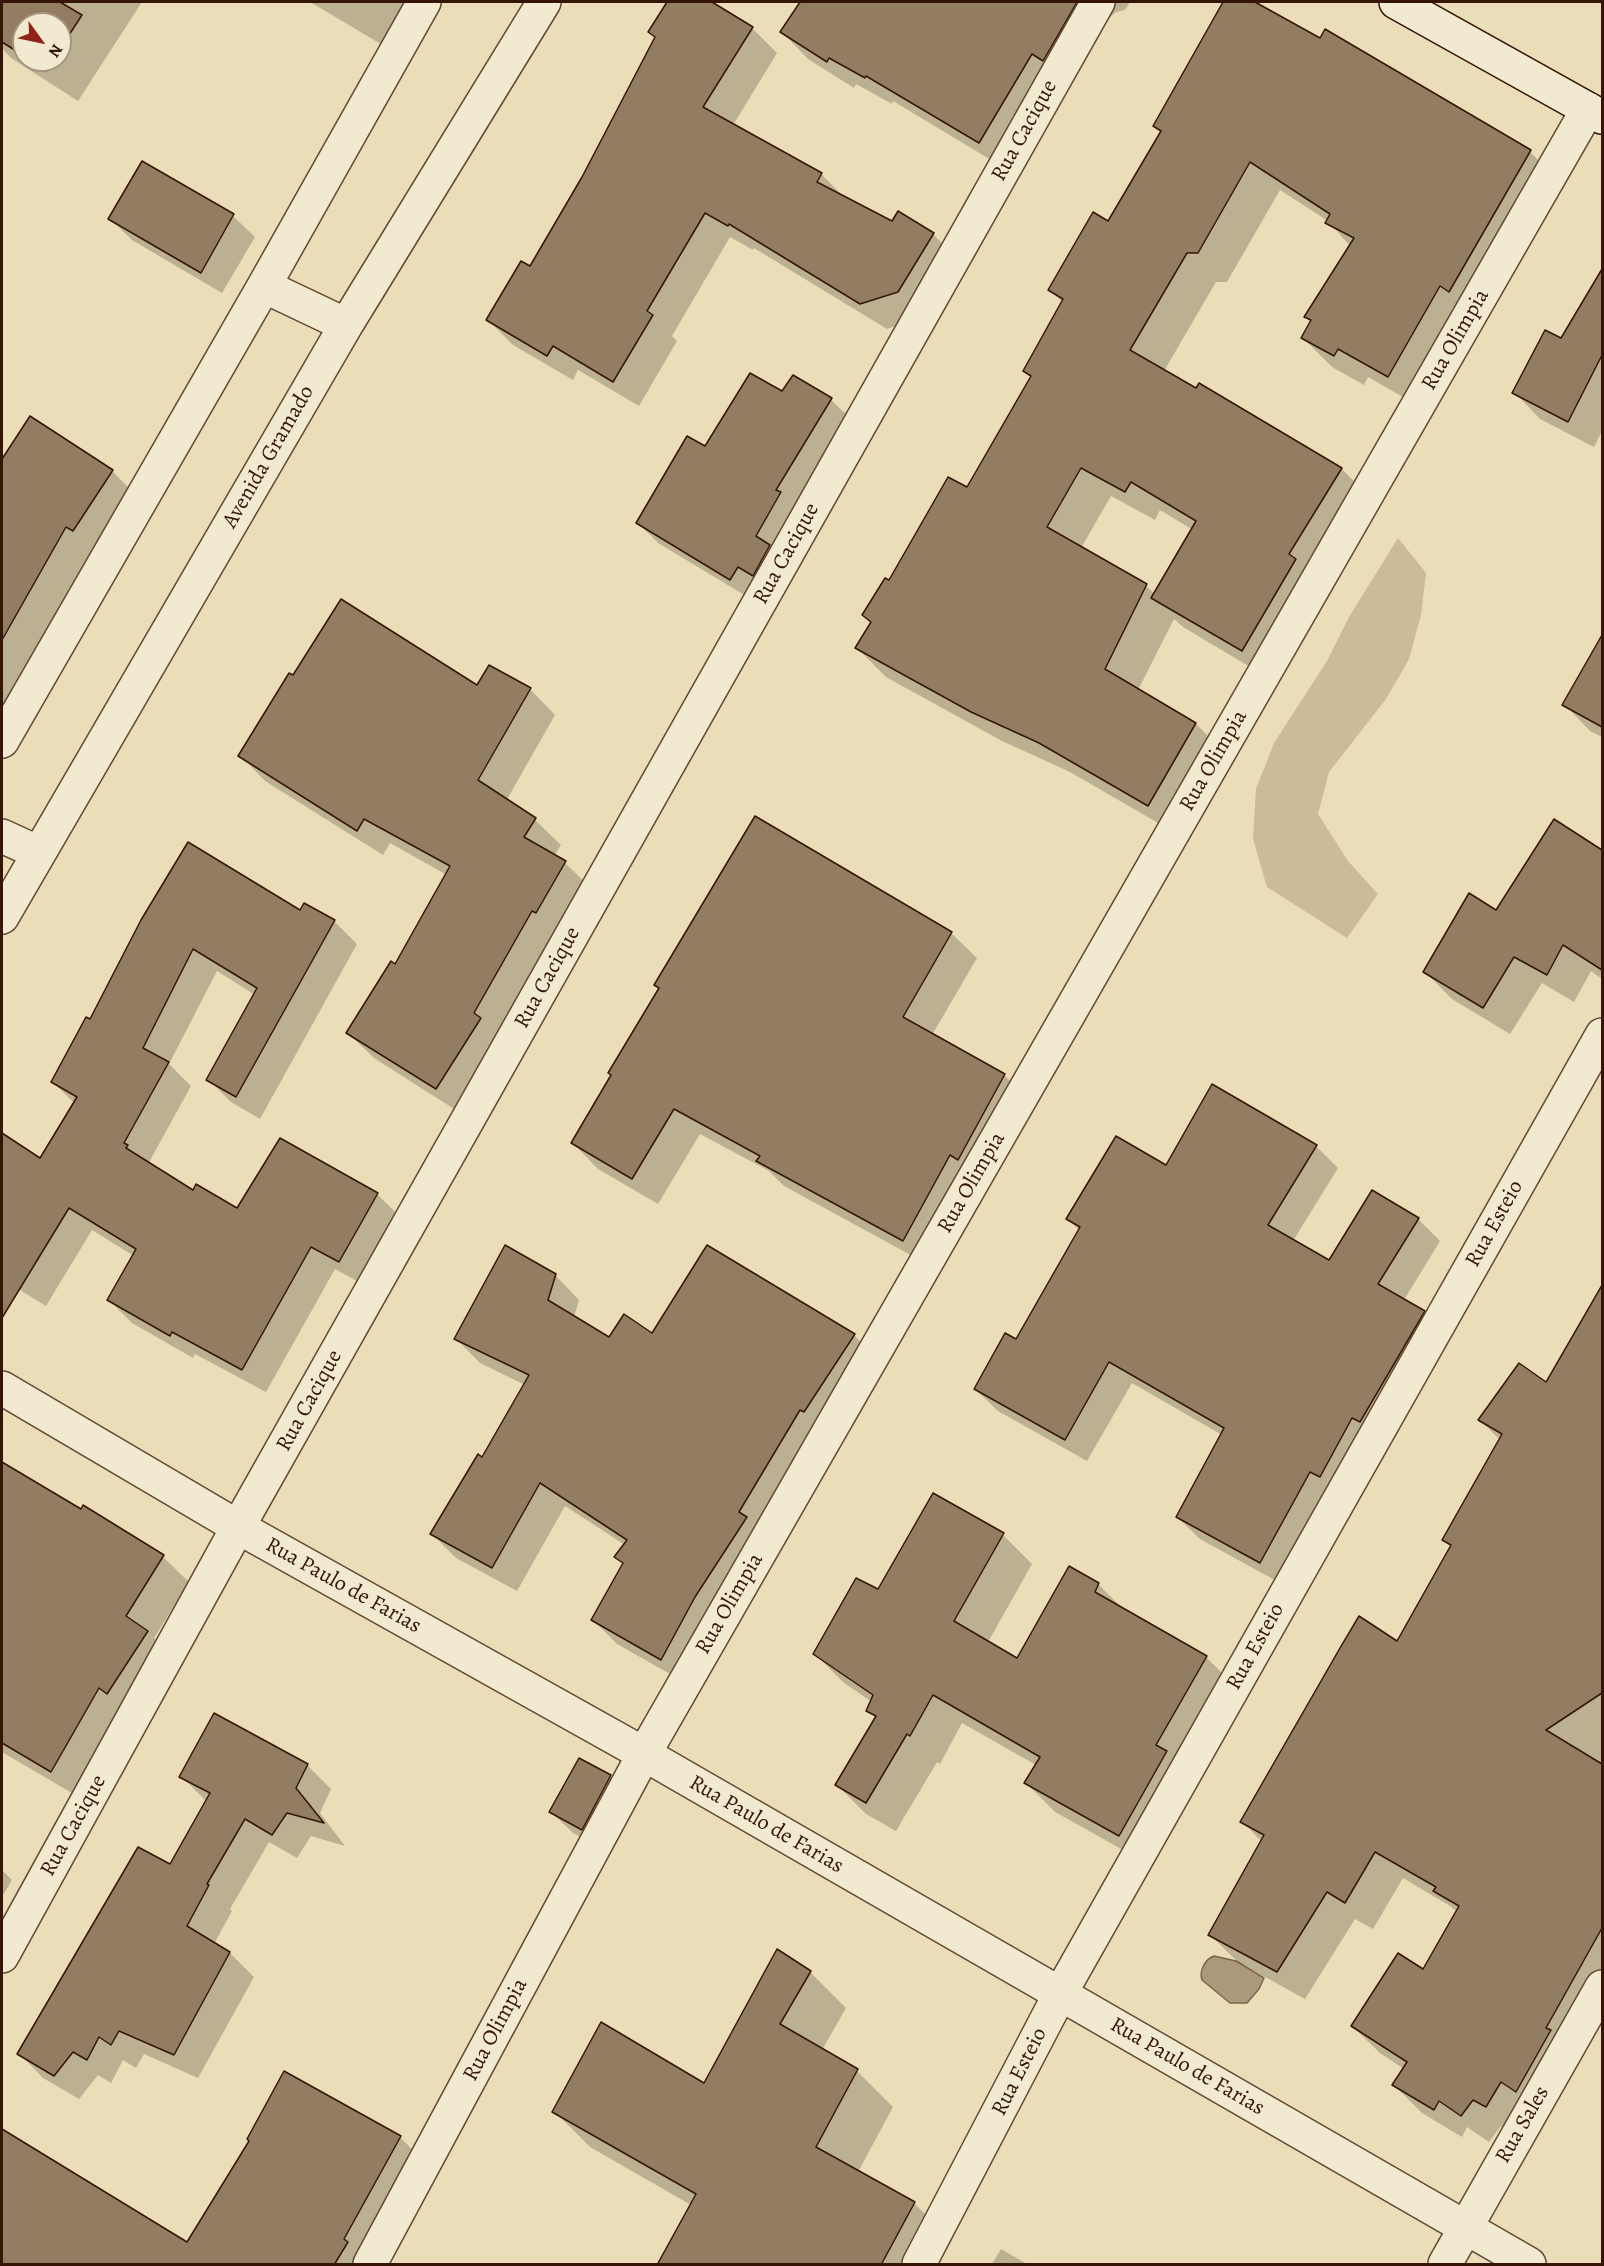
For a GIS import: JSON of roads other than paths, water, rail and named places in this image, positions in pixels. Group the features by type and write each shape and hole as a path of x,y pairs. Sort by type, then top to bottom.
{"street":[{"path":"2,741 264,286 424,2"},
{"name":"Avenida Gramado","path":"2,917 37,852 346,325 544,2"},
{"name":"Rua Cacique","path":"2,1956 238,1527 1098,2"},
{"path":"1396,2 1595,113"},
{"name":"Rua Olimpia","path":"370,2265 644,1754 1595,113"},
{"path":"264,286 346,325"},
{"path":"2,836 37,852"},
{"name":"Rua Esteio","path":"919,2265 1060,1994 1602,1035"},
{"name":"Rua Paulo de Farias","path":"2,1388 238,1527 644,1754 1529,2265"},
{"name":"Rua Sales","path":"1445,2265 1602,1987"}]}
